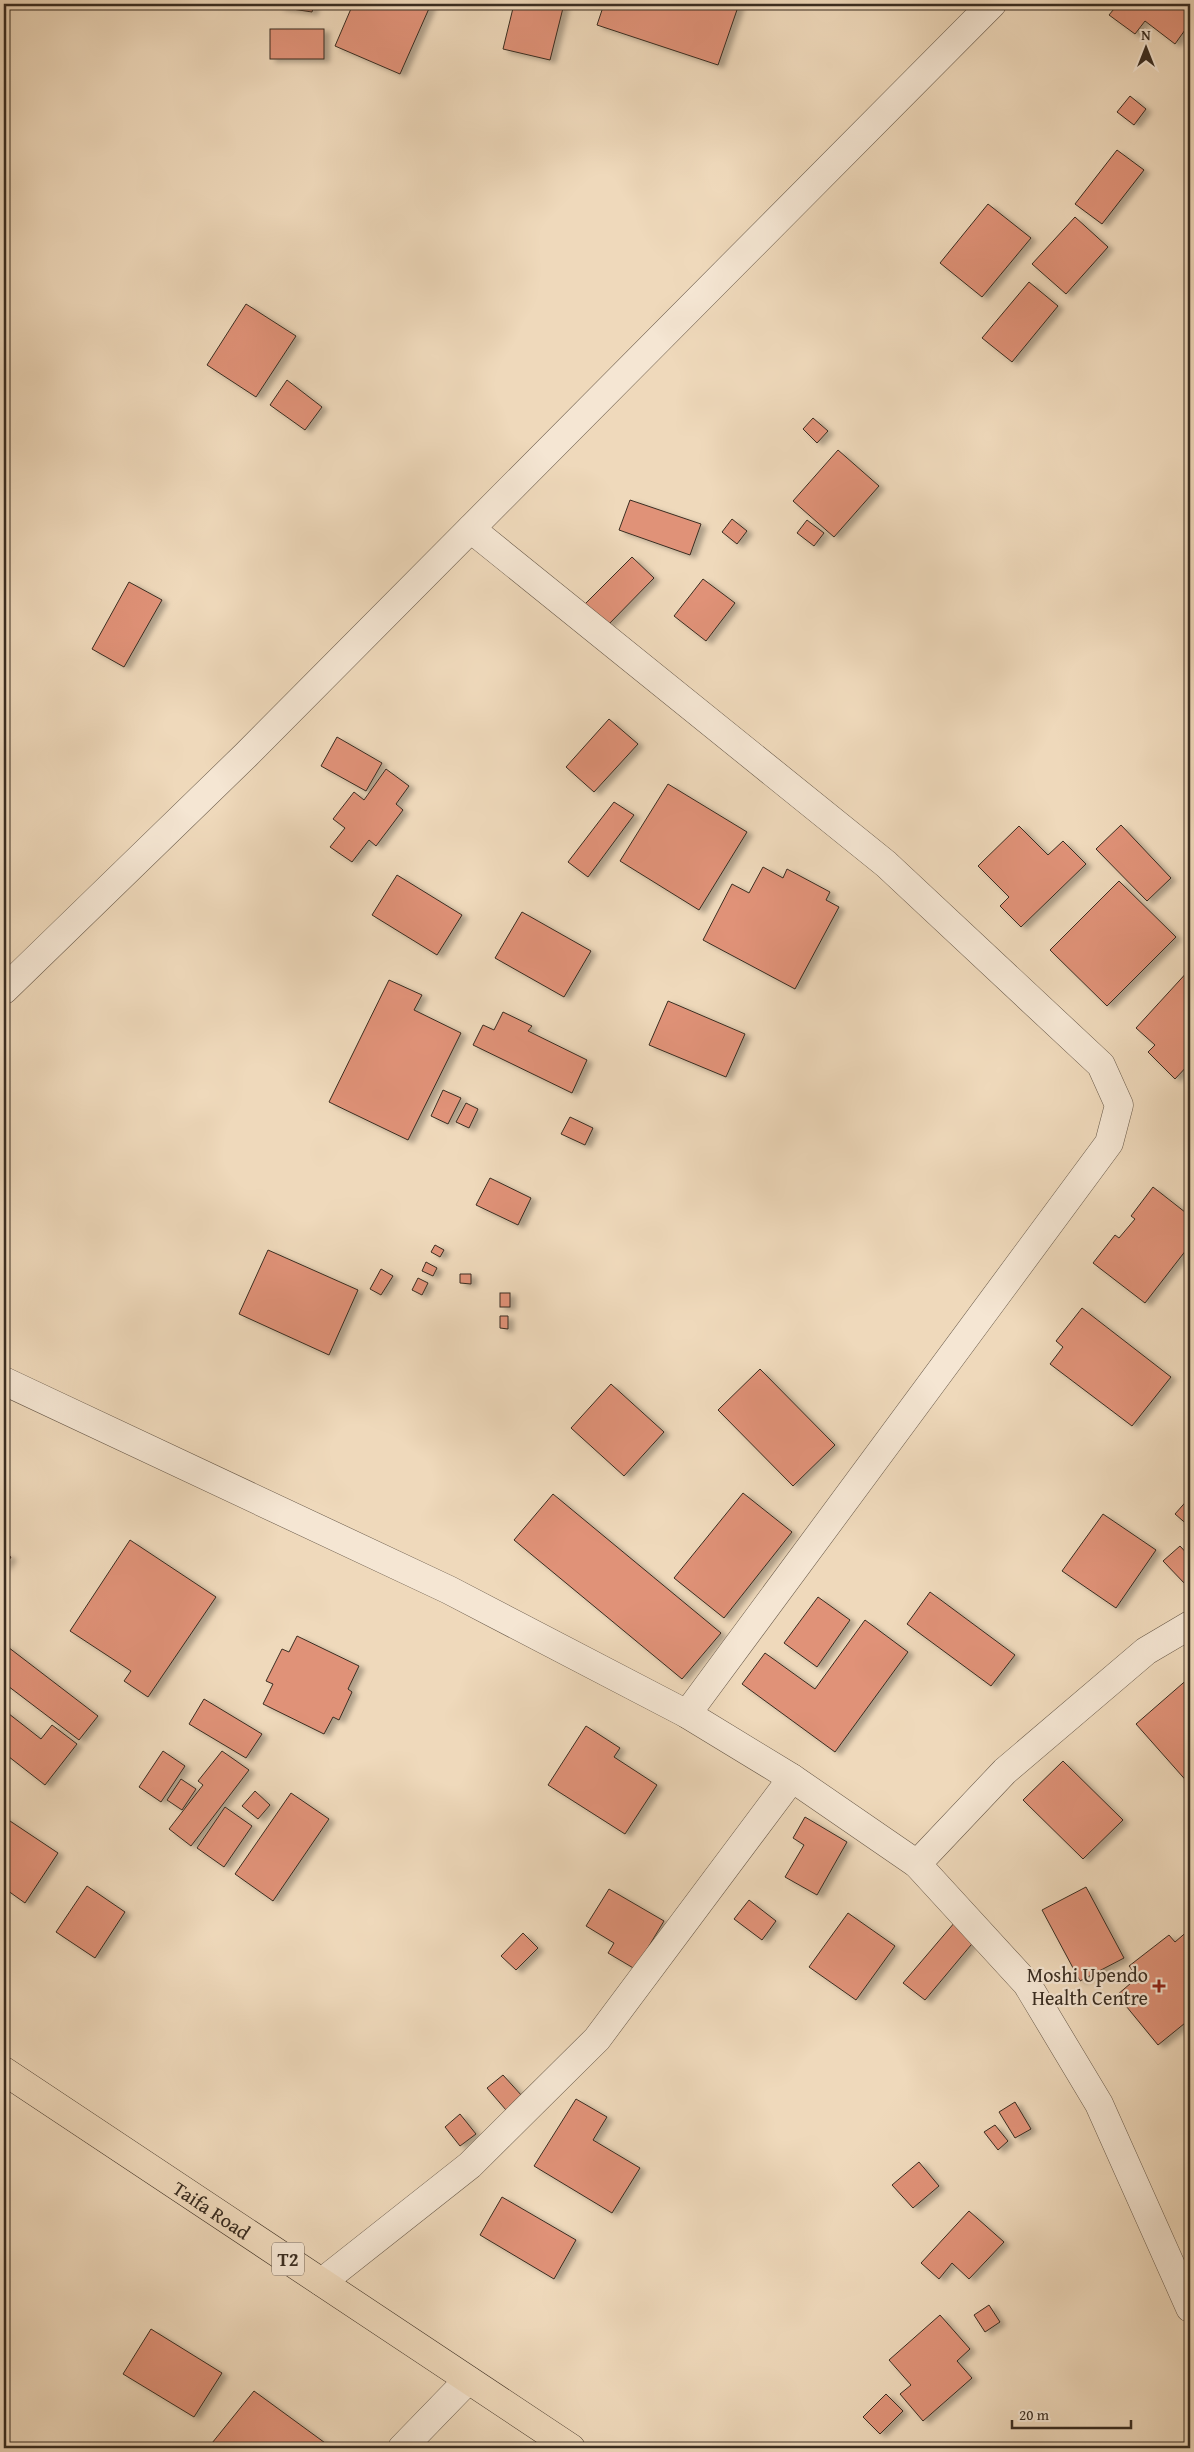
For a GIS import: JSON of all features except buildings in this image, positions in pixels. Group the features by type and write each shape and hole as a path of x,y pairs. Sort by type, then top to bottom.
{"highway":[{"name":"Taifa Road","path":"4,2071 571,2448"}],"street":[{"path":"4,990 246,755 992,4"},
{"path":"471,529 886,864 1101,1066 1119,1105 1109,1143 687,1714"},
{"path":"4,1381 449,1590 687,1714 792,1778 917,1864 1026,1984 1099,2104 1190,2308"},
{"path":"917,1864 1005,1771 1146,1651 1190,1625"},
{"path":"322,2282 470,2165 597,2039 792,1778"},
{"path":"402,2448 468,2380"}],"place":[{"name":"Moshi Upendo Health Centre","path":"1159,1986"}]}
